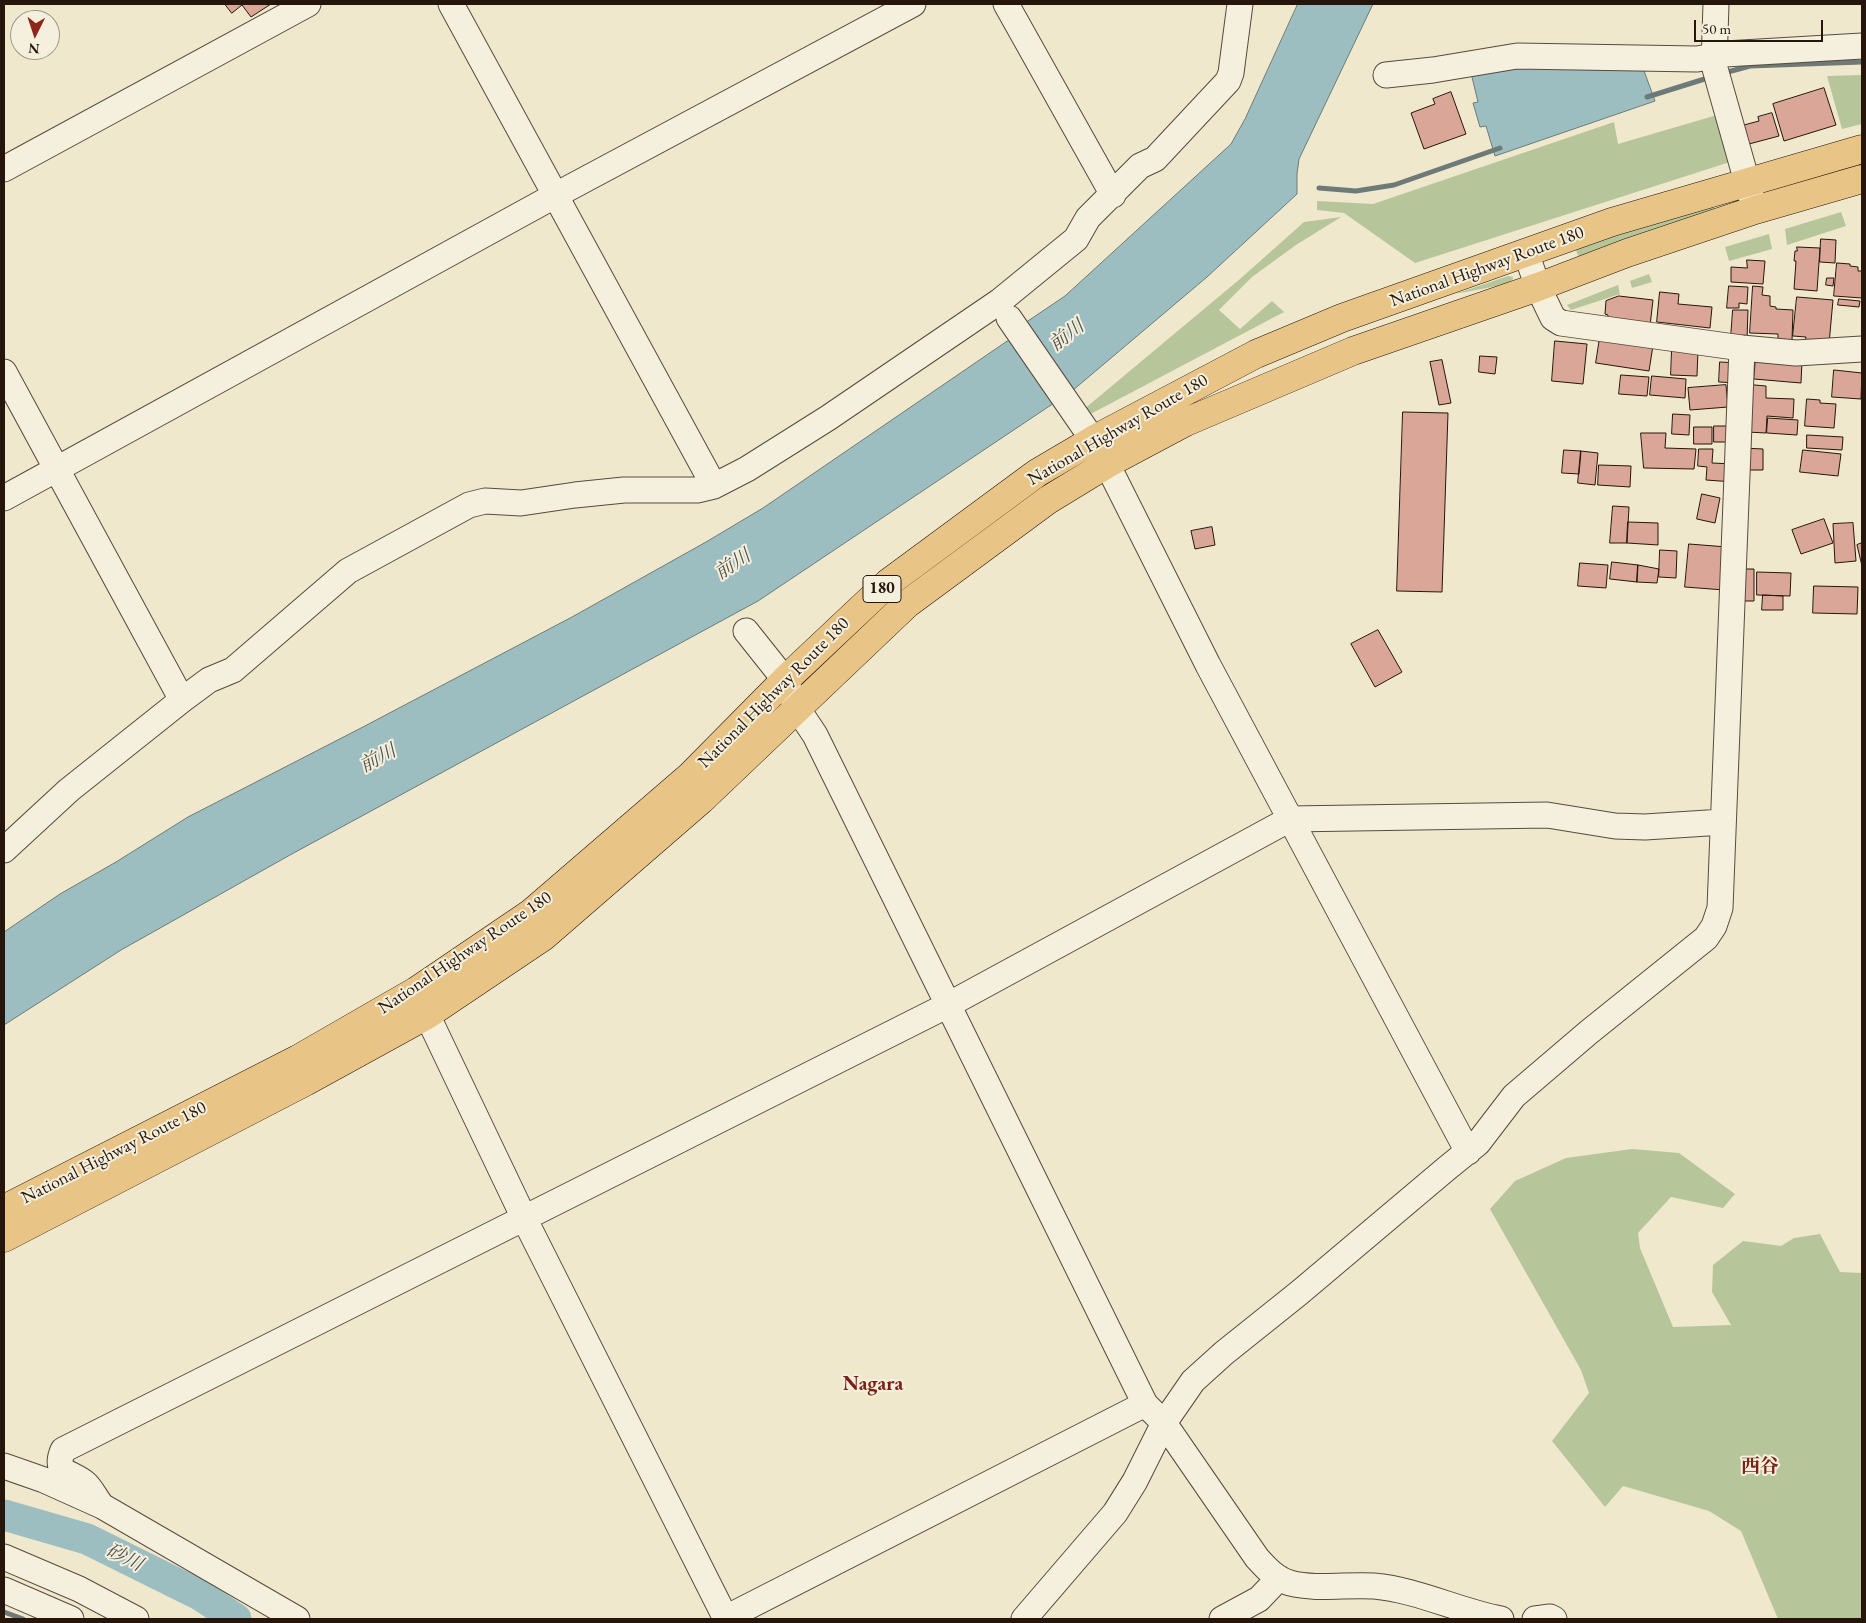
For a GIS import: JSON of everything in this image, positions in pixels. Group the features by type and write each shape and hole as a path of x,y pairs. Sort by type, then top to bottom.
{"highway":[{"name":"National Highway Route 180","path":"4,1238 305,1082 421,1003 531,913 690,776 785,680 888,583 1037,473 1093,440 1256,354 1342,318 1612,222 1862,149"},
{"name":"National Highway Route 180","path":"4,1209 298,1059 421,1003 543,937 701,800 907,604 1048,500 1107,464 1186,422 1354,351 1538,287 1627,253 1755,210 1862,179"}],"street":[{"path":"4,169 308,4"},
{"path":"451,4 714,486"},
{"path":"4,498 556,195 913,4"},
{"path":"1006,4 1113,195"},
{"path":"4,850 69,790 209,680 233,670 348,571 469,505 485,501 521,503 624,490 698,490 714,486 747,469 828,418 1000,301 1076,239 1088,218 1140,166 1155,159 1228,81 1231,73 1240,4"},
{"path":"1716,4 1715,69 1755,210"},
{"path":"1715,69 1725,54 1862,46"},
{"path":"1386,75 1433,70 1517,56 1697,60 1715,69"},
{"path":"1526,253 1538,287 1553,318 1560,322 1742,348 1796,353 1862,349"},
{"path":"1010,320 1093,440 1107,464 1208,665 1468,1152"},
{"path":"1024,1619 1115,1513 1135,1481 1164,1423 1192,1381 1299,1294 1446,1168 1468,1152 1478,1143 1514,1096 1589,1032 1706,938 1714,926 1720,908 1742,348"},
{"path":"4,372 182,700"},
{"path":"746,631 785,680 797,708 819,744 1146,1404 1164,1423 1257,1558 1278,1578 1290,1583 1310,1586 1375,1586 1404,1592 1500,1619"},
{"path":"102,1506 86,1484 63,1470 59,1460 63,1450 948,1005 1290,819 1547,815 1615,826 1645,827 1723,822"},
{"path":"421,1003 524,1218 725,1619 1146,1404"},
{"path":"4,1466 44,1480 102,1506 296,1619"},
{"path":"4,1557 79,1589 136,1619"},
{"path":"1222,1619 1259,1609 1278,1578"},
{"path":"4,1590 71,1619"},
{"path":"1536,1619 1550,1616 1554,1619"}],"green space":[{"path":"1862,75 1862,124 1842,129 1827,76"},
{"path":"1717,115 1730,162 1415,263 1344,213 1317,210 1317,201 1373,204 1614,122 1618,144"},
{"path":"1713,205 1715,213 1580,260 1574,246"},
{"path":"1841,212 1846,226 1787,245 1785,229"},
{"path":"1341,217 1296,245 1252,277 1219,310 1240,329 1272,301 1284,312 1083,418 1083,410 1240,279 1304,222"},
{"path":"1769,234 1772,249 1729,261 1725,247"},
{"path":"1649,274 1652,282 1632,288 1630,281"},
{"path":"1508,276 1513,277 1513,279 1508,284 1455,294"},
{"path":"1618,285 1620,294 1571,310 1567,305"},
{"path":"1632,1149 1679,1153 1735,1194 1723,1208 1671,1197 1638,1233 1640,1248 1673,1327 1731,1325 1712,1292 1713,1265 1743,1241 1781,1246 1794,1238 1820,1234 1840,1272 1862,1273 1862,1619 1778,1619 1741,1531 1709,1511 1623,1486 1605,1507 1552,1441 1589,1393 1581,1370 1490,1209 1515,1181 1566,1158"}],"water":[{"name":"前川","path":"1298,4 1373,4 1299,159 1297,194 1207,277 1072,391 758,601 290,855 121,950 4,1025 4,932 60,894 188,817 572,617 706,542 763,508 1016,335 1019,327 1065,296 1231,144 1245,119"},
{"path":"1518,65 1643,68 1655,101 1495,156 1486,126 1480,127 1473,103 1478,102 1471,73"},
{"path":"4,1503 80,1532 75,1541 4,1525"}],"building":[{"path":"225,4 271,4 251,17 242,5 232,13"},
{"path":"1824,88 1836,125 1784,141 1773,104"},
{"path":"1451,92 1466,134 1424,149 1411,113 1435,104 1433,99"},
{"path":"1772,113 1779,136 1749,144 1744,125 1759,121 1758,117"},
{"path":"1821,239 1836,240 1835,263 1820,262"},
{"path":"1797,247 1820,248 1817,291 1794,289 1796,261 1794,261"},
{"path":"1747,260 1765,261 1763,284 1731,282 1731,267 1747,268"},
{"path":"1837,263 1850,264 1850,266 1858,267 1858,271 1862,271 1862,298 1834,296"},
{"path":"1827,278 1834,278 1833,286 1826,285"},
{"path":"1729,286 1748,287 1747,304 1739,303 1739,308 1727,308"},
{"path":"1753,286 1763,287 1762,295 1770,296 1770,306 1776,307 1776,309 1793,310 1792,341 1778,340 1778,334 1750,333"},
{"path":"1660,292 1679,294 1678,304 1712,307 1710,328 1657,322"},
{"path":"1619,296 1653,300 1650,326 1607,321 1608,315 1605,314 1606,301"},
{"path":"1797,297 1833,300 1829,344 1805,343 1806,337 1793,336"},
{"path":"1839,299 1860,301 1859,307 1838,305"},
{"path":"1733,310 1748,310 1747,339 1731,338"},
{"path":"1601,331 1654,339 1649,371 1596,363"},
{"path":"1555,341 1587,344 1583,384 1552,381"},
{"path":"1672,349 1698,350 1697,376 1671,375"},
{"path":"1480,356 1497,357 1495,374 1479,372"},
{"path":"1756,358 1802,361 1801,383 1754,379"},
{"path":"1442,360 1451,403 1439,405 1430,362"},
{"path":"1720,362 1739,363 1738,383 1719,382"},
{"path":"1834,370 1862,373 1861,399 1832,397"},
{"path":"1621,375 1649,377 1647,396 1619,394"},
{"path":"1652,376 1686,379 1685,398 1650,395"},
{"path":"1743,384 1766,386 1766,398 1794,399 1793,418 1767,416 1766,433 1747,432"},
{"path":"1726,385 1728,407 1690,410 1688,388"},
{"path":"1807,399 1820,400 1820,403 1836,404 1834,428 1805,426"},
{"path":"1403,412 1448,413 1442,592 1397,591"},
{"path":"1673,414 1690,415 1689,435 1672,434"},
{"path":"1768,418 1798,420 1797,435 1767,433"},
{"path":"1714,426 1734,426 1734,442 1714,442"},
{"path":"1694,427 1712,427 1712,444 1694,444"},
{"path":"1641,433 1666,433 1665,448 1696,449 1694,469 1644,468"},
{"path":"1807,435 1843,437 1842,450 1807,448"},
{"path":"1743,448 1763,449 1763,470 1743,470"},
{"path":"1699,449 1713,449 1712,463 1734,464 1734,482 1706,480 1707,467 1698,466"},
{"path":"1564,450 1581,451 1579,474 1562,473"},
{"path":"1803,450 1841,454 1838,476 1800,472"},
{"path":"1581,451 1598,453 1595,485 1578,483"},
{"path":"1599,465 1631,466 1630,487 1598,485"},
{"path":"1702,494 1720,498 1715,523 1697,519"},
{"path":"1613,506 1629,507 1627,543 1610,543"},
{"path":"1824,519 1833,543 1801,554 1792,530"},
{"path":"1628,522 1658,523 1658,545 1627,543"},
{"path":"1853,523 1856,561 1835,563 1833,524"},
{"path":"1212,527 1215,545 1195,549 1191,531"},
{"path":"1862,543 1862,566 1857,545"},
{"path":"1689,544 1727,547 1724,590 1685,587"},
{"path":"1660,550 1677,551 1676,578 1659,577"},
{"path":"1612,562 1638,565 1637,582 1610,579"},
{"path":"1580,563 1608,565 1606,588 1578,586"},
{"path":"1638,565 1659,569 1657,583 1637,582"},
{"path":"1736,569 1754,569 1754,601 1736,601"},
{"path":"1757,572 1791,573 1790,596 1757,595"},
{"path":"1814,586 1858,587 1857,614 1813,613"},
{"path":"1763,595 1783,596 1783,610 1762,610"},
{"path":"1378,630 1402,672 1375,687 1351,644"}],"waterway":[{"path":"1724,73 1750,66 1862,62"},
{"path":"1647,97 1711,77"},
{"path":"1319,188 1356,191 1394,185 1500,148"},
{"name":"砂川","path":"4,1515 87,1539 200,1595 236,1619"},
{"path":"4,1612 23,1619"}],"district":[{"name":"Nagara","path":"873,1385"},
{"name":"西谷","path":"1760,1467"}]}
